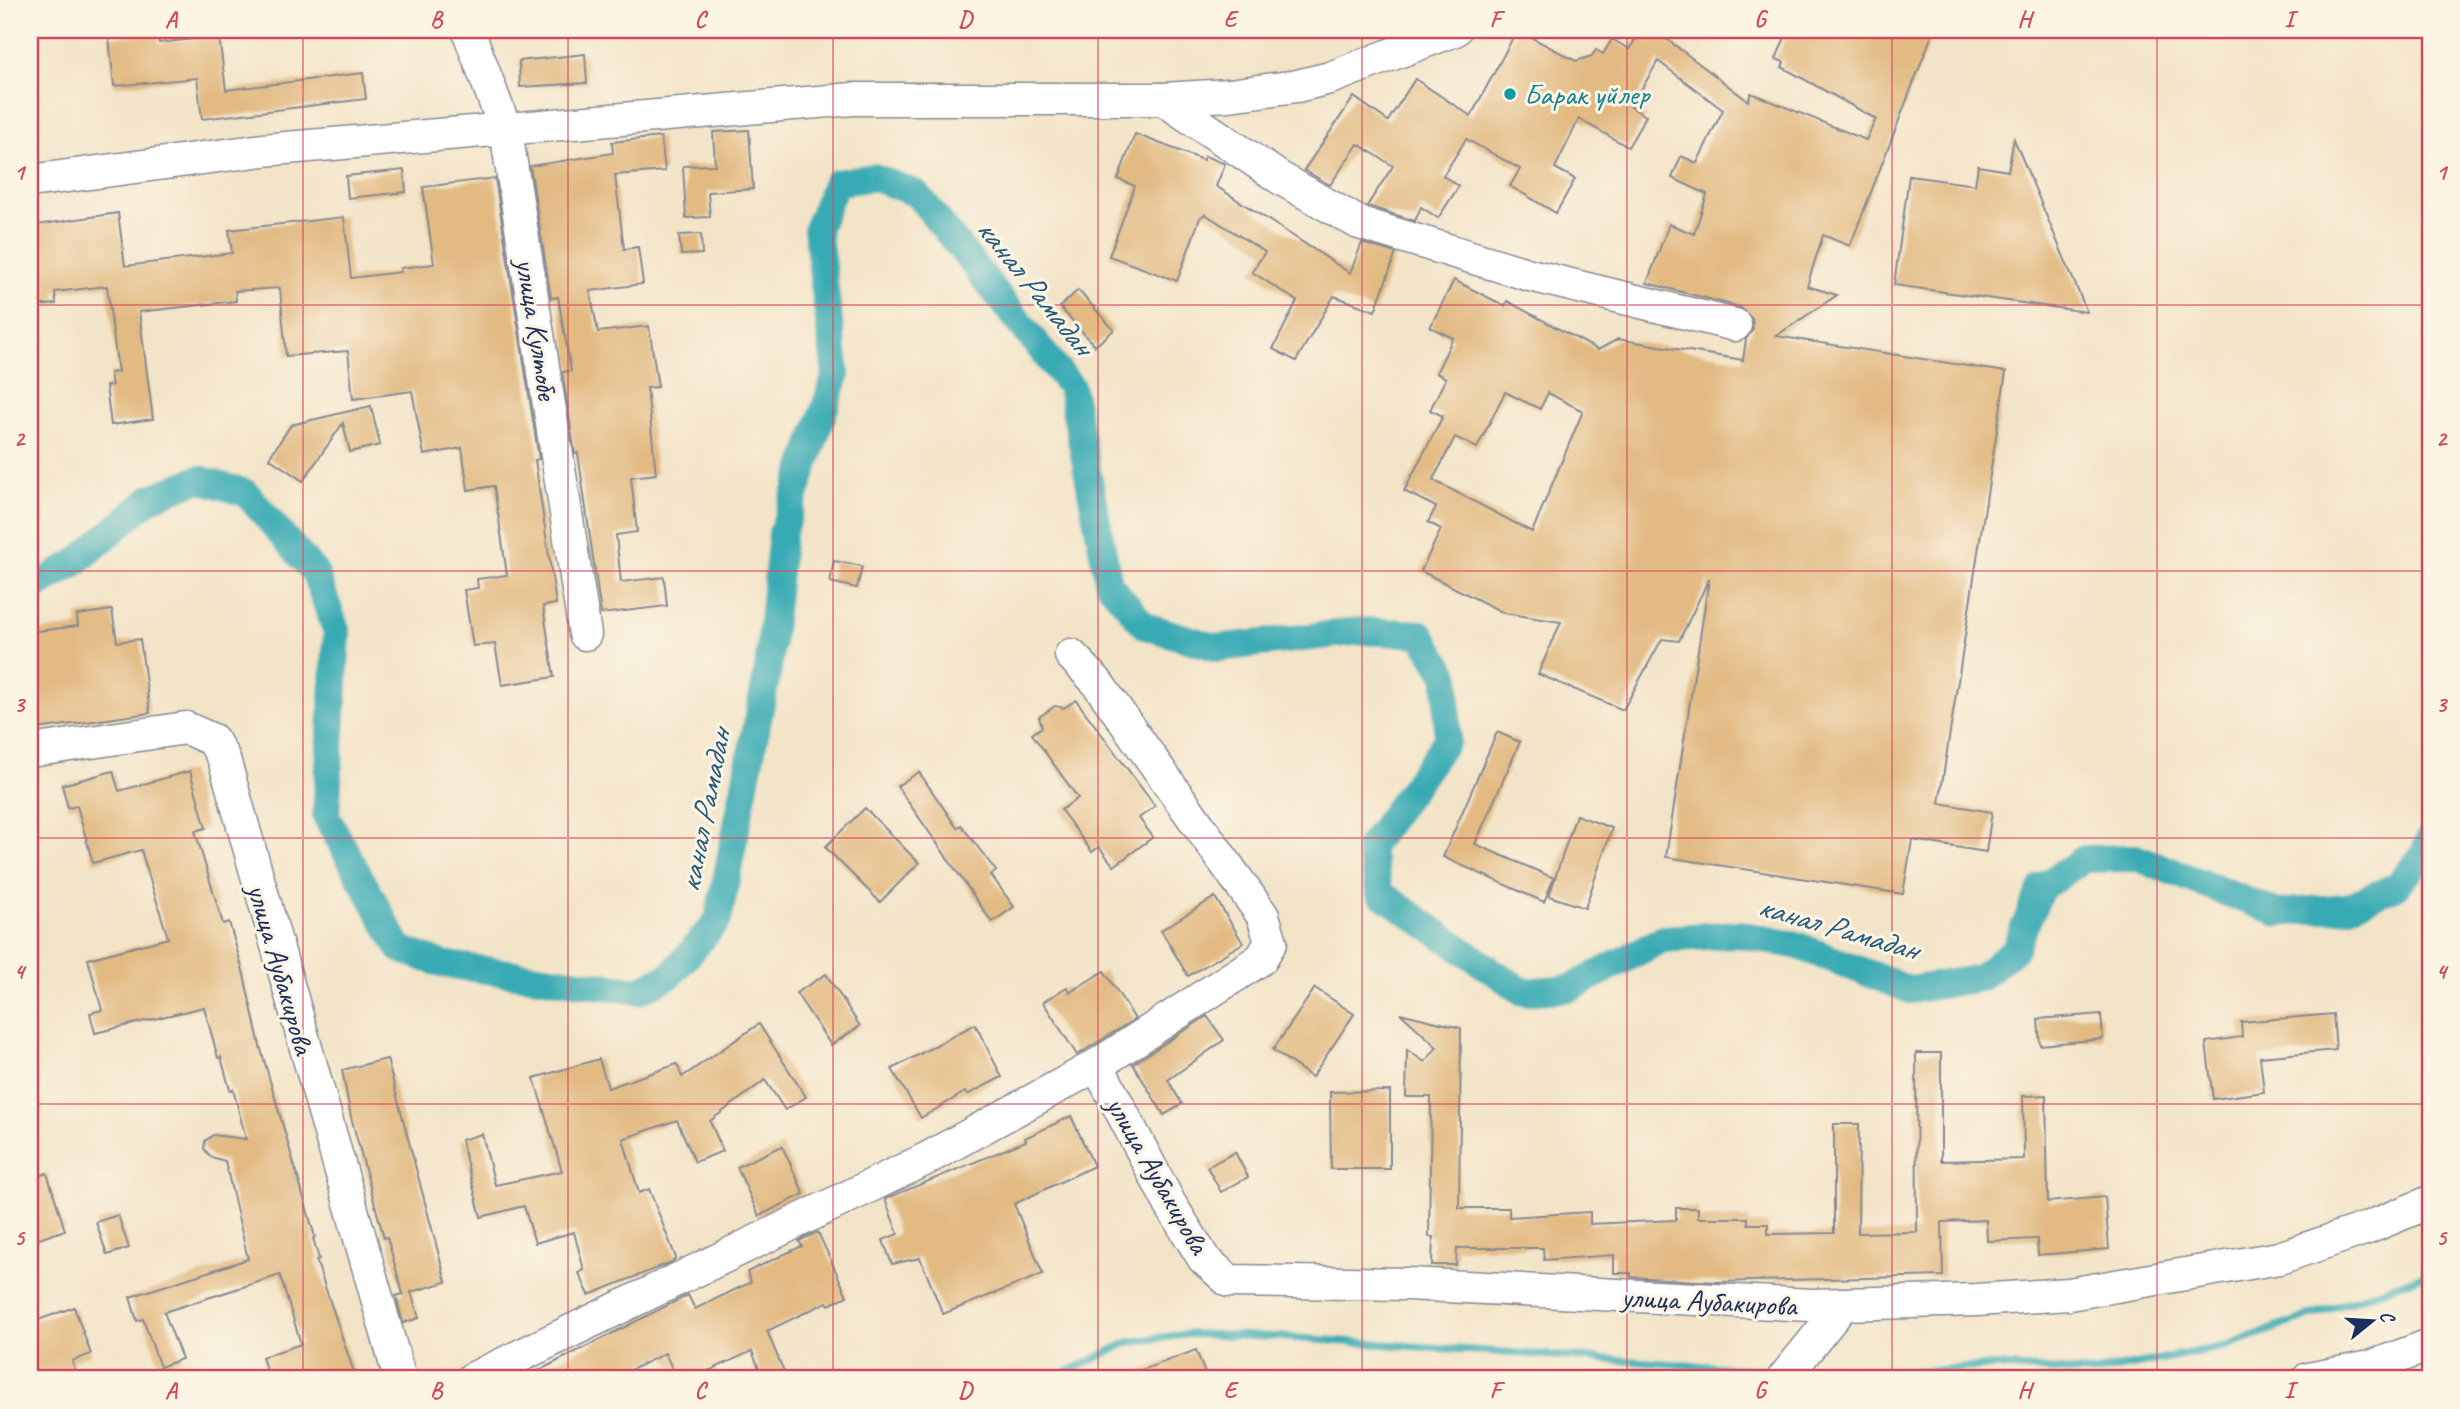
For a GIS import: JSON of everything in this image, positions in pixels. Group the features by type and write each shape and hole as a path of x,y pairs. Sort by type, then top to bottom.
{"street":[{"name":"улица Култобе","path":"468,30 506,131 585,634"},
{"path":"30,181 263,150 853,99 1163,99 1297,86 1394,56 1455,30"},
{"path":"1163,99 1280,178 1359,223 1530,275 1735,325"},
{"name":"улица Аубакирова","path":"472,1379 926,1159 1097,1065 1261,959 1270,942 1263,916 1096,681 1071,655"},
{"name":"улица Аубакирова","path":"30,751 186,728 213,740 224,759 400,1379"},
{"name":"улица Аубакирова","path":"1097,1065 1170,1204 1204,1259 1229,1280 1407,1284 1842,1306 2069,1294 2279,1258 2370,1227 2430,1202"},
{"path":"1788,1372 1842,1306"},
{"path":"2308,1379 2373,1373 2430,1345"}],"building":[{"path":"1517,30 1576,61 1592,56 1596,50 1603,54 1612,39 1629,49 1642,30 1655,30 1748,101 1751,93 1866,140 1876,119 1782,67 1784,62 1776,59 1788,30 1934,30 1850,246 1823,235 1807,286 1837,295 1776,336 2006,372 1939,803 1992,812 1986,852 1912,840 1903,894 1666,857 1709,579 1679,641 1662,639 1623,710 1538,674 1561,622 1504,613 1421,571 1441,529 1428,522 1436,507 1404,491 1443,416 1430,410 1446,378 1436,373 1453,338 1430,327 1454,280 1505,306 1507,301 1598,350 1618,339 1743,360 1746,339 1753,329 1752,319 1740,307 1647,283 1669,224 1694,234 1707,194 1672,178 1681,156 1697,163 1723,110 1658,61 1631,107 1646,116 1628,147 1579,119 1555,168 1575,179 1556,213 1510,186 1520,169 1466,139 1443,176 1459,186 1438,218 1421,207 1415,221 1367,206 1393,166 1358,144 1330,185 1304,170 1354,97 1388,121 1415,79 1471,116","holes":["1505,392 1540,409 1548,393 1583,411 1532,532 1433,480 1455,437 1477,448"]},
{"path":"158,33 159,43 219,36 226,90 363,73 366,99 202,119 197,78 114,86 109,37"},
{"path":"585,54 587,83 520,87 519,61"},
{"path":"749,130 753,189 708,192 710,217 686,218 683,166 715,165 713,132"},
{"path":"1135,134 1203,160 1205,156 1225,164 1216,186 1350,273 1362,243 1396,253 1375,311 1334,296 1296,361 1273,349 1297,301 1252,272 1265,252 1205,214 1200,218 1177,281 1109,256 1135,186 1118,179"},
{"path":"661,137 665,171 615,175 624,249 638,247 643,284 590,291 598,332 649,326 658,387 647,388 656,474 631,477 637,532 616,535 621,582 664,577 667,606 601,614 578,453 575,454 562,372 571,371 558,297 551,298 530,166 613,153 612,142"},
{"path":"2014,139 2087,312 1894,285 1909,176 1975,185 1978,166 2008,171"},
{"path":"404,170 406,192 348,198 346,176"},
{"path":"495,178 539,459 535,460 556,604 543,606 554,677 502,685 495,644 473,646 464,590 478,588 477,579 507,575 494,486 468,490 462,448 424,455 412,391 353,399 348,351 286,356 280,288 235,291 236,301 139,312 153,419 111,425 106,386 112,385 110,373 118,372 107,286 55,292 56,304 35,306 30,255 30,226 118,213 125,266 232,253 229,230 344,217 351,278 401,272 400,268 434,264 423,187"},
{"path":"701,234 702,254 681,255 679,235"},
{"path":"1078,290 1114,330 1095,346 1060,307"},
{"path":"371,406 380,445 350,452 343,423 303,481 269,458 291,425"},
{"path":"834,561 862,566 857,588 830,582"},
{"path":"112,610 117,642 140,639 150,713 30,730 30,632 78,626 77,615"},
{"path":"1076,700 1155,806 1139,818 1153,837 1114,866 1099,847 1092,852 1061,810 1078,798 1032,734 1042,727 1039,717 1055,706 1064,708"},
{"path":"1497,732 1520,742 1475,844 1554,878 1544,902 1443,857"},
{"path":"113,771 119,791 190,771 206,828 195,831 223,924 229,922 260,1046 315,1237 313,1238 319,1259 316,1260 355,1375 340,1379 269,1379 262,1357 301,1344 280,1275 164,1312 182,1359 160,1367 143,1319 137,1321 130,1297 248,1259 225,1161 211,1157 204,1149 205,1141 213,1135 246,1139 233,1089 230,1090 221,1057 218,1058 204,1007 95,1033 90,1013 102,1010 88,959 168,938 141,850 93,863 77,806 68,808 62,785"},
{"path":"919,772 957,828 961,825 996,871 991,875 1014,907 992,922 897,786"},
{"path":"865,808 919,863 880,902 825,847"},
{"path":"1576,815 1612,828 1585,908 1549,896"},
{"path":"1215,897 1243,943 1188,976 1161,930"},
{"path":"1104,971 1135,1019 1077,1055 1043,1002 1067,987 1070,992"},
{"path":"826,974 860,1026 831,1045 796,993"},
{"path":"1315,988 1354,1014 1312,1077 1273,1050"},
{"path":"1400,1013 1461,1028 1459,1208 1509,1208 1509,1217 1590,1212 1590,1224 1676,1220 1676,1208 1698,1208 1698,1218 1748,1218 1748,1224 1768,1224 1768,1234 1834,1233 1834,1124 1859,1124 1858,1233 1917,1232 1916,1053 1941,1053 1941,1161 2024,1159 2023,1096 2046,1095 2048,1202 2105,1197 2109,1249 2038,1255 2037,1239 1987,1241 1986,1220 1942,1222 1943,1276 1716,1282 1631,1277 1631,1273 1614,1273 1614,1255 1544,1260 1543,1248 1457,1248 1456,1265 1432,1265 1433,1237 1429,1237 1431,1097 1406,1097 1407,1050 1425,1062 1437,1047"},
{"path":"2101,1014 2103,1039 2040,1045 2038,1019"},
{"path":"2333,1014 2336,1050 2260,1057 2264,1092 2213,1099 2206,1042 2242,1037 2241,1022"},
{"path":"1207,1016 1224,1040 1168,1080 1182,1104 1164,1115 1133,1064"},
{"path":"759,1024 806,1097 785,1110 765,1080 710,1121 723,1151 695,1162 677,1120 623,1139 639,1193 649,1189 676,1258 672,1262 589,1295 579,1273 584,1270 574,1232 535,1243 524,1206 481,1217 461,1140 482,1134 495,1185 562,1171 534,1078 599,1059 608,1088 677,1064 682,1077"},
{"path":"975,1024 1002,1077 967,1095 965,1092 921,1118 892,1069"},
{"path":"387,1059 446,1282 411,1292 419,1318 403,1323 396,1296 403,1294 387,1237 384,1238 351,1117 342,1070"},
{"path":"1390,1091 1390,1169 1331,1169 1330,1092"},
{"path":"1071,1116 1094,1166 1014,1204 1043,1274 943,1314 920,1258 892,1264 883,1240 898,1234 885,1199 1026,1141 1025,1138"},
{"path":"782,1146 804,1194 759,1216 737,1167"},
{"path":"1235,1152 1248,1177 1221,1192 1207,1167"},
{"path":"47,1173 65,1230 30,1242 30,1179"},
{"path":"118,1215 129,1248 107,1255 96,1222"},
{"path":"818,1232 847,1296 829,1305 827,1302 767,1331 787,1379 763,1379 752,1351 691,1379 677,1379 665,1353 613,1379 522,1379 688,1295 695,1309 751,1282 747,1272 802,1246 799,1241"},
{"path":"74,1307 91,1354 72,1361 78,1379 30,1379 30,1323"},
{"path":"1196,1350 1207,1379 1123,1377"}],"waterway":[{"name":"канал Рамадан","path":"30,586 35,587 75,563 151,498 199,479 246,493 315,573 337,632 326,816 400,949 442,964 639,991 671,975 718,920 768,669 782,533 836,375 817,229 836,183 874,177 917,194 1071,387 1109,584 1145,626 1218,648 1361,631 1421,634 1447,677 1447,740 1369,848 1380,893 1523,992 1571,988 1663,939 1738,934 1799,946 1910,990 1980,978 2014,950 2042,887 2084,859 2138,858 2278,913 2347,907 2397,886 2424,854 2430,838"},
{"path":"1798,1372 1852,1376 1997,1366 2091,1373 2222,1347 2430,1273"},
{"path":"1053,1379 1129,1342 1189,1334 1278,1337 1778,1371"}],"place":[{"name":"Барак уйлер","path":"1510,94"}]}
